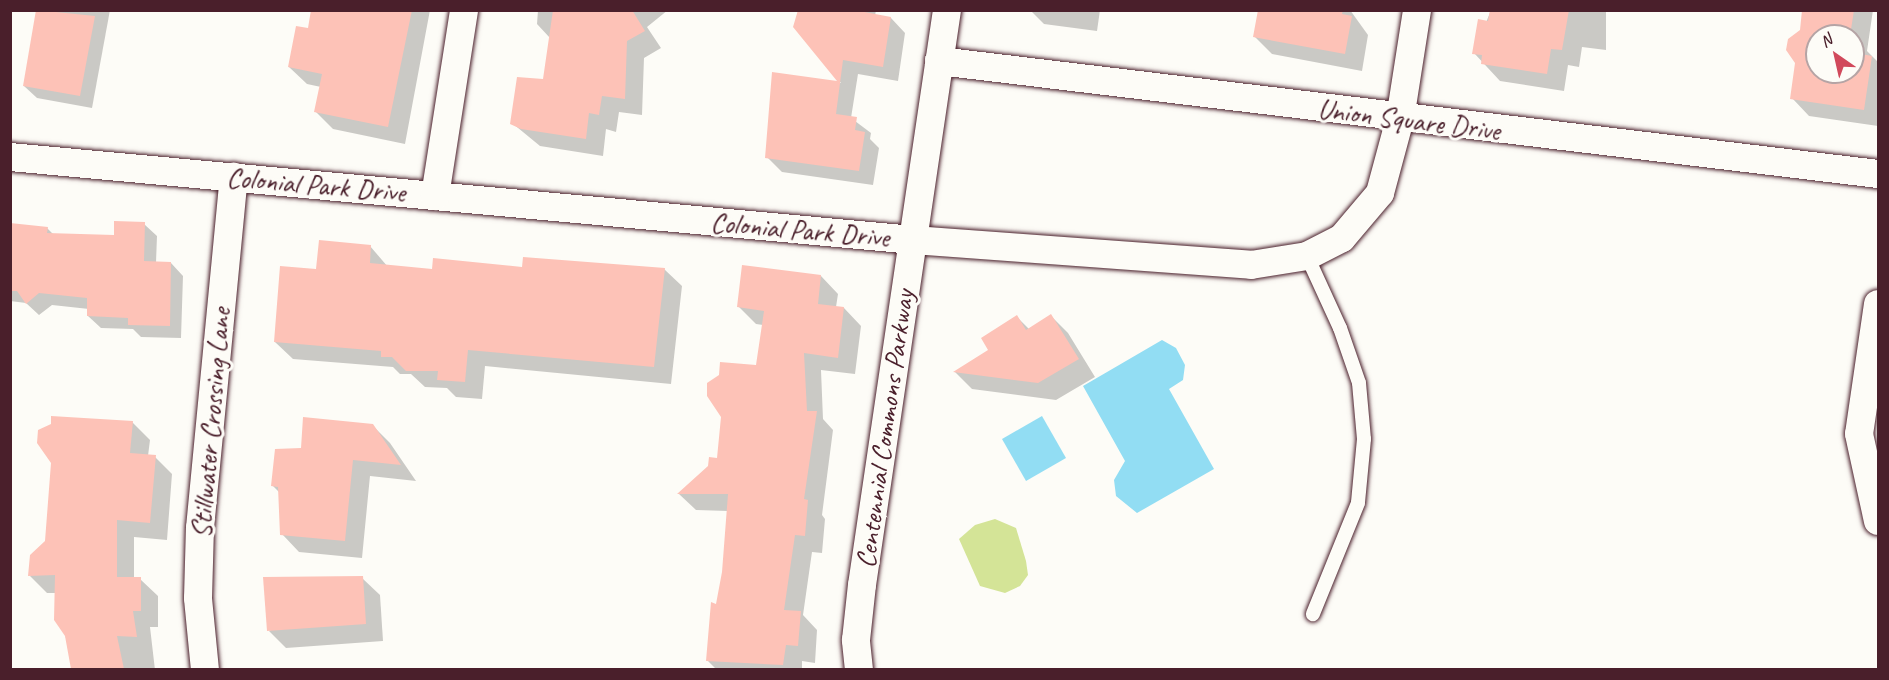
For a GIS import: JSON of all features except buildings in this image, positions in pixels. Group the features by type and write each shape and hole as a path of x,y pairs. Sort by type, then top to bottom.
{"street":[{"path":"435,196 464,10"},
{"name":"Centennial Commons Parkway","path":"859,669 856,640 862,585 947,10"},
{"name":"Colonial Park Drive","path":"10,157 913,240 1251,265 1307,256 1342,238 1380,193 1400,119 1417,10"},
{"name":"Union Square Drive","path":"939,61 1400,119 1878,174"},
{"name":"Stillwater Crossing Lane","path":"205,669 198,598 200,528 234,177"},
{"path":"1878,304 1859,434 1878,521"}],"lane":[{"path":"1307,256 1340,328 1359,383 1364,439 1358,503 1313,614"}],"green space":[{"path":"995,519 1016,528 1028,575 1020,586 1005,593 980,586 959,539 975,525"}],"water":[{"path":"1162,340 1176,348 1185,365 1183,380 1169,389 1214,469 1137,513 1116,496 1114,480 1125,461 1083,386"},
{"path":"1042,416 1066,458 1026,481 1002,439"}]}
